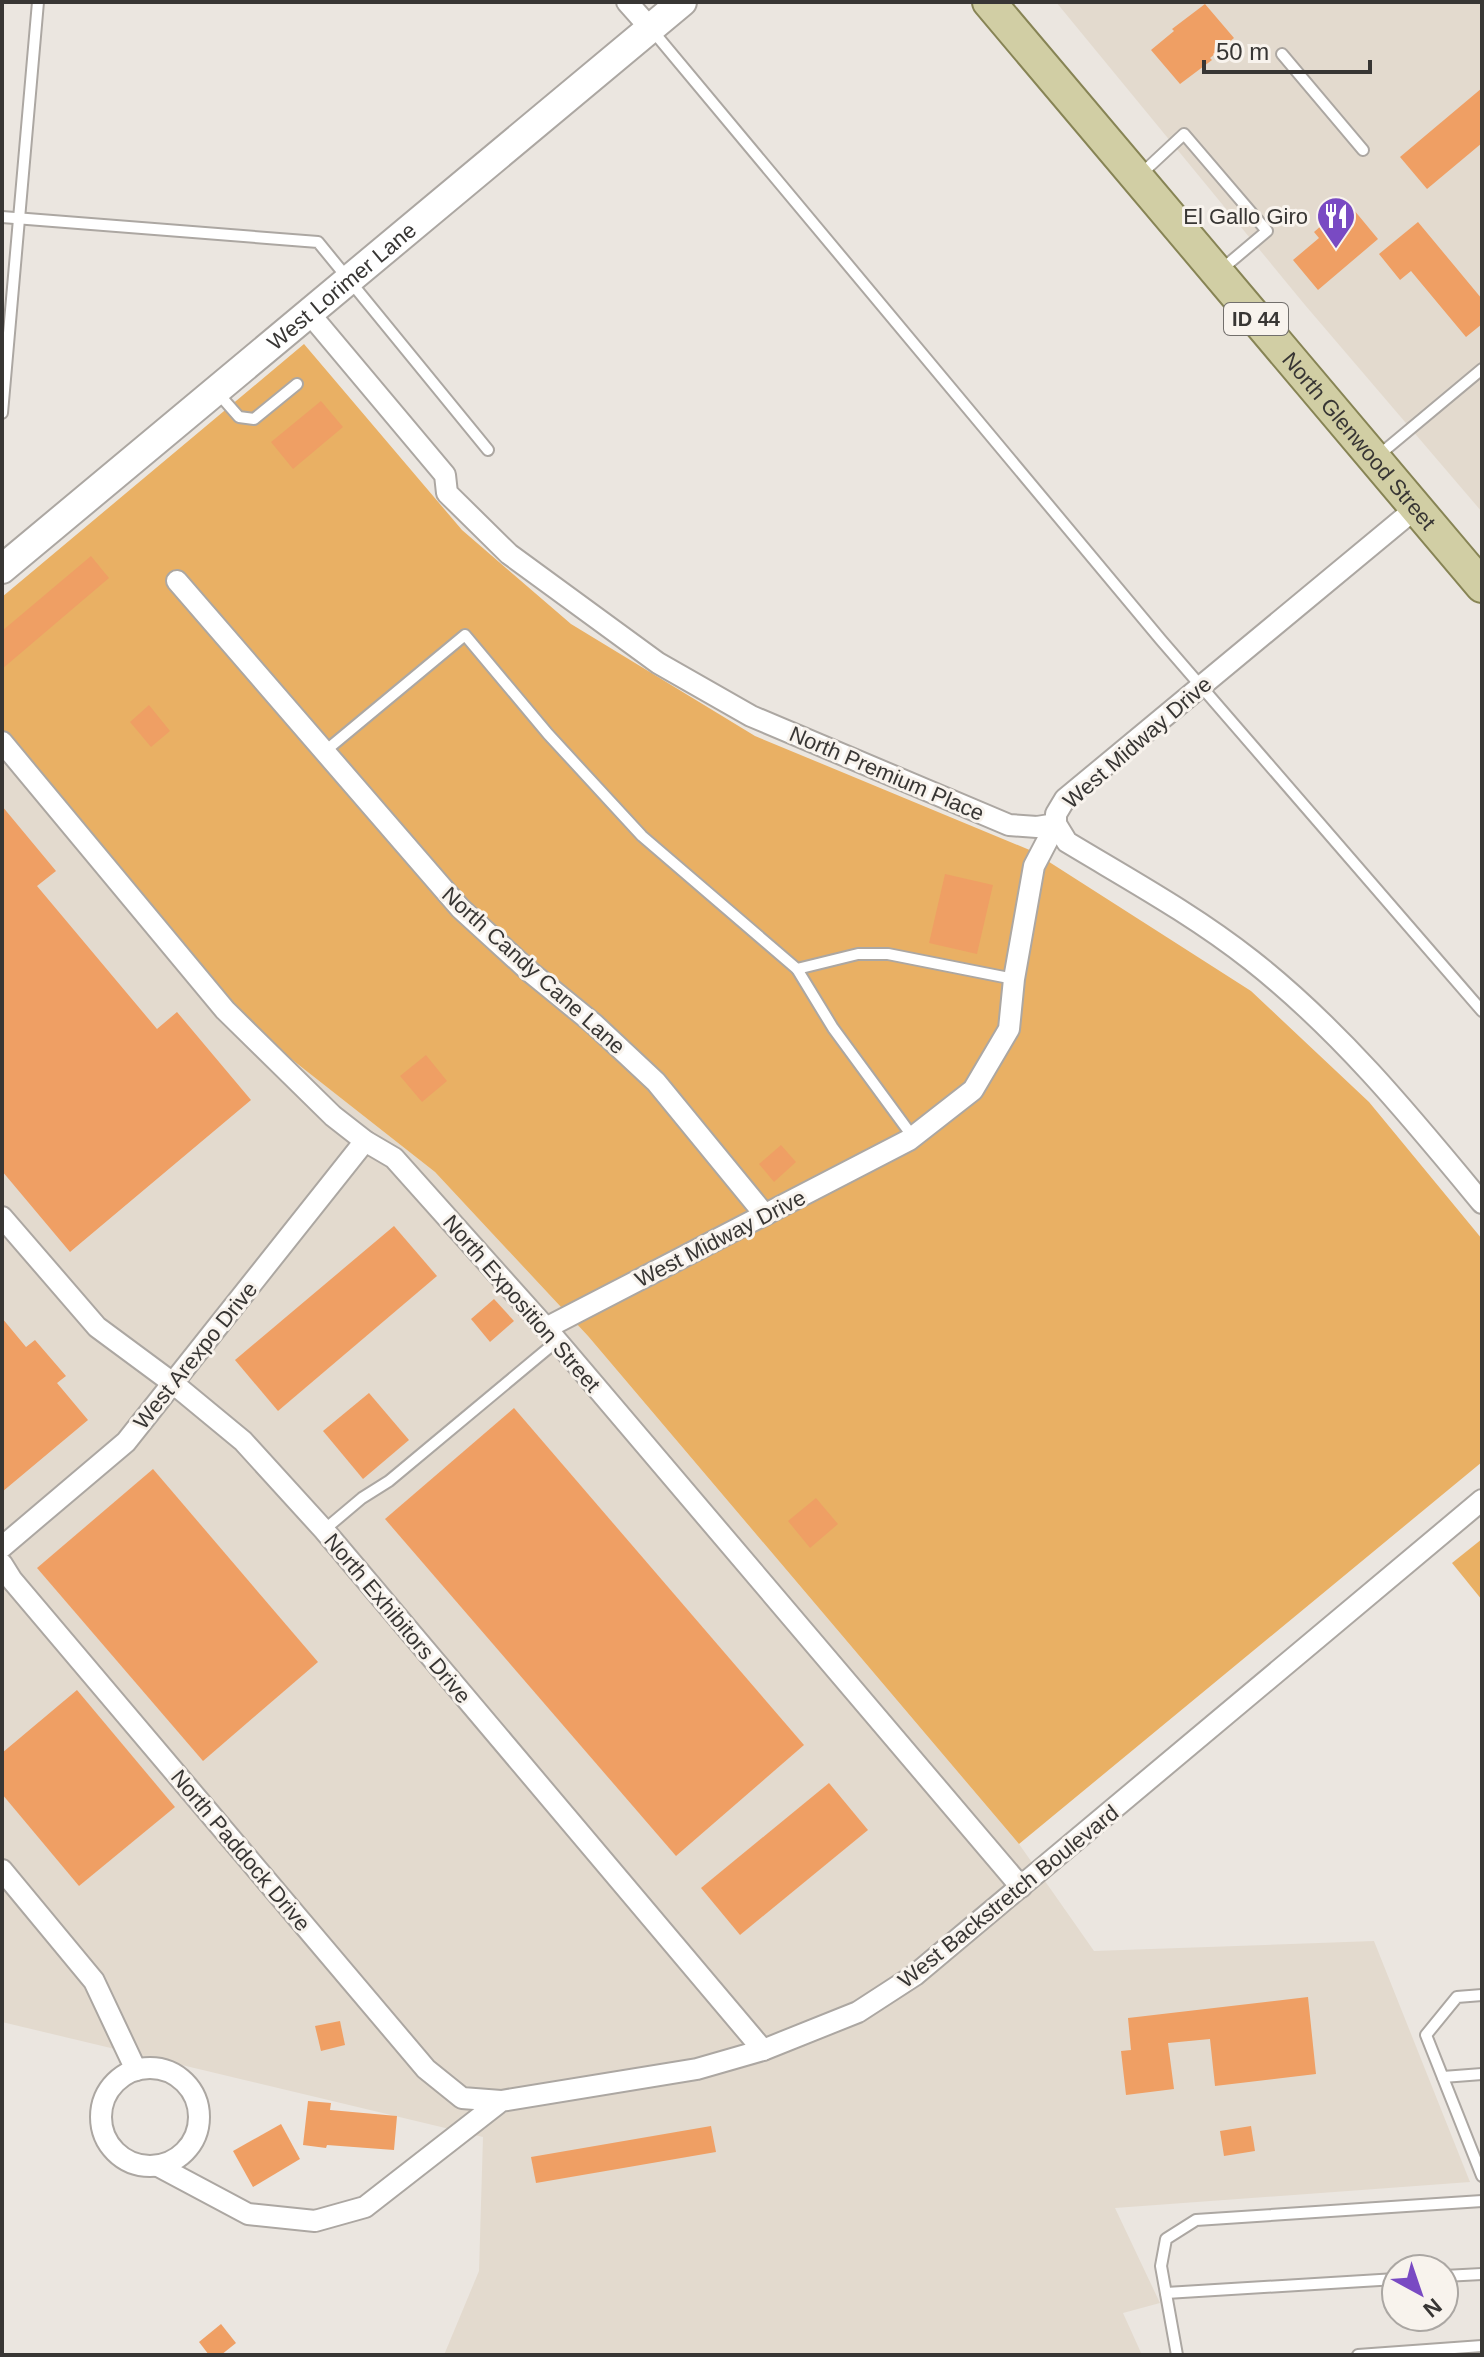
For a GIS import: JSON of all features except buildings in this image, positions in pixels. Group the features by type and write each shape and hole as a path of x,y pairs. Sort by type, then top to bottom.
{"main road":[{"name":"North Glenwood Street","path":"989,2 1482,586"}],"street":[{"path":"627,2 651,29"},
{"name":"West Lorimer Lane","path":"2,569 682,2"},
{"name":"North Premium Place","path":"309,313 445,475 447,493 509,554 658,663 751,716 1009,825 1037,827 1056,824"},
{"name":"West Midway Drive","path":"552,1334 765,1215 913,1137 973,1090 1009,1029 1014,979 1034,866 1065,799 1416,508"},
{"name":"North Candy Cane Lane","path":"177,581 460,908 656,1082 765,1215"},
{"name":"North Exposition Street","path":"2,742 225,1010 333,1116 365,1141 394,1158 552,1334 1021,1887"},
{"path":"1056,824 1067,842 1182,910 1252,961 1285,990 1386,1088 1482,1203"},
{"name":"West Arexpo Drive","path":"2,1547 126,1442 365,1141"},
{"name":"North Exhibitors Drive","path":"2,1217 97,1327 174,1384 243,1441 324,1530 763,2050"},
{"name":"West Backstretch Boulevard","path":"158,2166 248,2214 315,2221 365,2207 501,2101 697,2069 763,2050 858,2012 915,1975 1482,1500"},
{"name":"North Paddock Drive","path":"2,1564 22,1592 426,2069 462,2098 501,2101"},
{"path":"2,1870 94,1981 136,2070"},
{"path":"152,2068 168,2071 182,2079 192,2091 198,2106 199,2122 195,2138 186,2151 173,2161 158,2166 141,2166 126,2161 104,2137 100,2120 102,2104 109,2089 121,2077 136,2070 152,2068"}],"lane":[{"path":"2,413 38,2"},
{"path":"651,29 1200,686 1482,1011"},
{"path":"1282,54 1363,150"},
{"path":"1137,177 1184,134 1267,231 1218,273"},
{"path":"2,217 318,242 488,450"},
{"path":"1375,459 1482,369"},
{"path":"216,390 239,417 254,419 297,384"},
{"path":"324,752 465,635 548,734 642,836 797,969 833,1028 913,1137"},
{"path":"797,969 858,954 888,954 1014,979"},
{"path":"324,1530 362,1498 389,1481 552,1334"},
{"path":"1482,1995 1457,1997 1426,2035 1482,2176"},
{"path":"1443,2077 1482,2074"},
{"path":"1469,2143 1482,2142"},
{"path":"1177,2355 1161,2266 1166,2239 1196,2220 1482,2201"},
{"path":"1460,2275 1482,2274"},
{"path":"1166,2293 1380,2280"},
{"path":"1358,2355 1482,2346"}],"shaded area":[{"path":"1056,2 1482,2 1482,512 1305,305"},
{"path":"304,344 462,530 571,624 755,736 1032,851 1251,991 1369,1102 1482,1239 1482,1462 1019,1844 588,1336 435,1172 178,970 2,760 2,597"},
{"path":"2,760 178,970 435,1172 588,1336 1019,1844 1094,1951 1374,1941 1470,2182 1115,2208 1160,2303 1123,2313 1142,2355 444,2355 479,2271 483,2137 2,2022"},
{"path":"1482,1539 1482,1600 1452,1563"}],"place":[{"name":"El Gallo Giro","path":"1336,250"}]}
